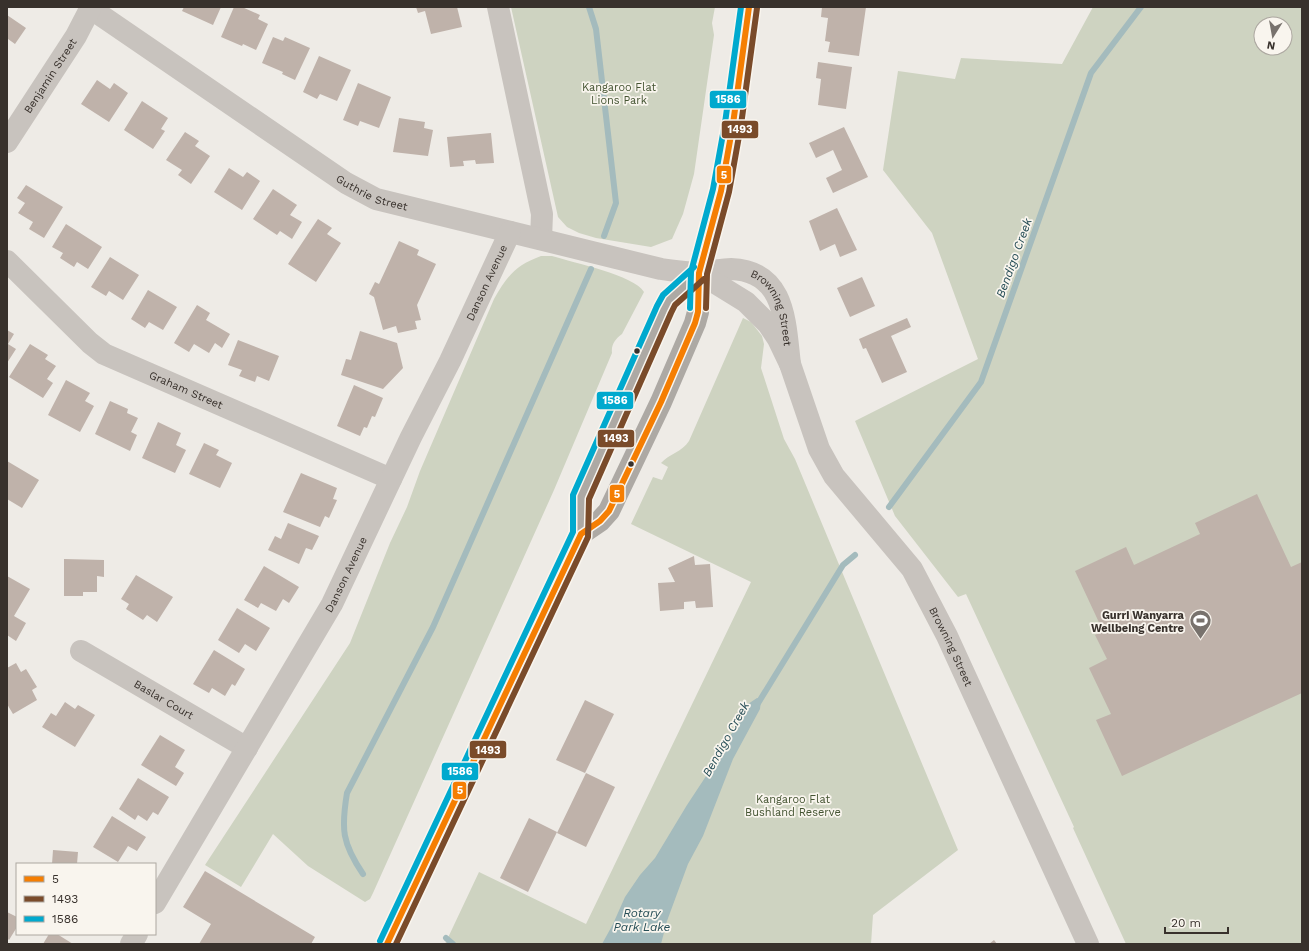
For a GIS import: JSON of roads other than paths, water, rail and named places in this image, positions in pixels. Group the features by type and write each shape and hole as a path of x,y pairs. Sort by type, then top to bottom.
{"highway":[{"path":"581,534 600,521 609,511 661,402 695,323 698,312 699,273 722,184 749,7"},
{"path":"387,944 581,534 582,497 664,309 669,300 699,273"}],"street":[{"path":"498,7 541,209 543,221 541,239"},
{"name":"Guthrie Street","path":"90,8 346,183 360,191 397,205 661,269 699,273"},
{"name":"Benjamin Street","path":"7,142 76,36 90,8"},
{"name":"Danson Avenue","path":"156,901 332,604 391,479 450,361 510,232"},
{"name":"Graham Street","path":"7,261 90,343 104,354 391,479"},
{"name":"Browning Street","path":"699,273 731,269 754,275 767,282 777,294 782,308 790,364"},
{"name":"Browning Street","path":"699,273 756,311 778,338 790,364 819,449 834,476 904,559 927,596 1088,944"},
{"name":"Baslar Court","path":"81,651 247,748"},
{"path":"131,944 136,935"}],"water":[{"name":"Rotary Park Lake","path":"757,698 761,699 760,709 733,759 703,836 688,864 667,921 661,944 602,944 625,897 640,875 655,858 718,758 748,704"}],"waterway":[{"path":"589,7 596,29 616,203 604,236"},
{"name":"Bendigo Creek","path":"889,507 981,382 1091,73 1141,7"},
{"path":"363,874 351,853 345,835 344,816 347,793 433,627 591,269"},
{"name":"Bendigo Creek","path":"757,705 843,565 855,555"},
{"path":"446,938 453,944"}],"place":[{"name":"Gurri Wanyarra Wellbeing Centre","path":"1200,640"}],"park label":[{"name":"Kangaroo Flat Lions Park","path":"619,93"},
{"name":"Kangaroo Flat Bushland Reserve","path":"793,805"}]}
